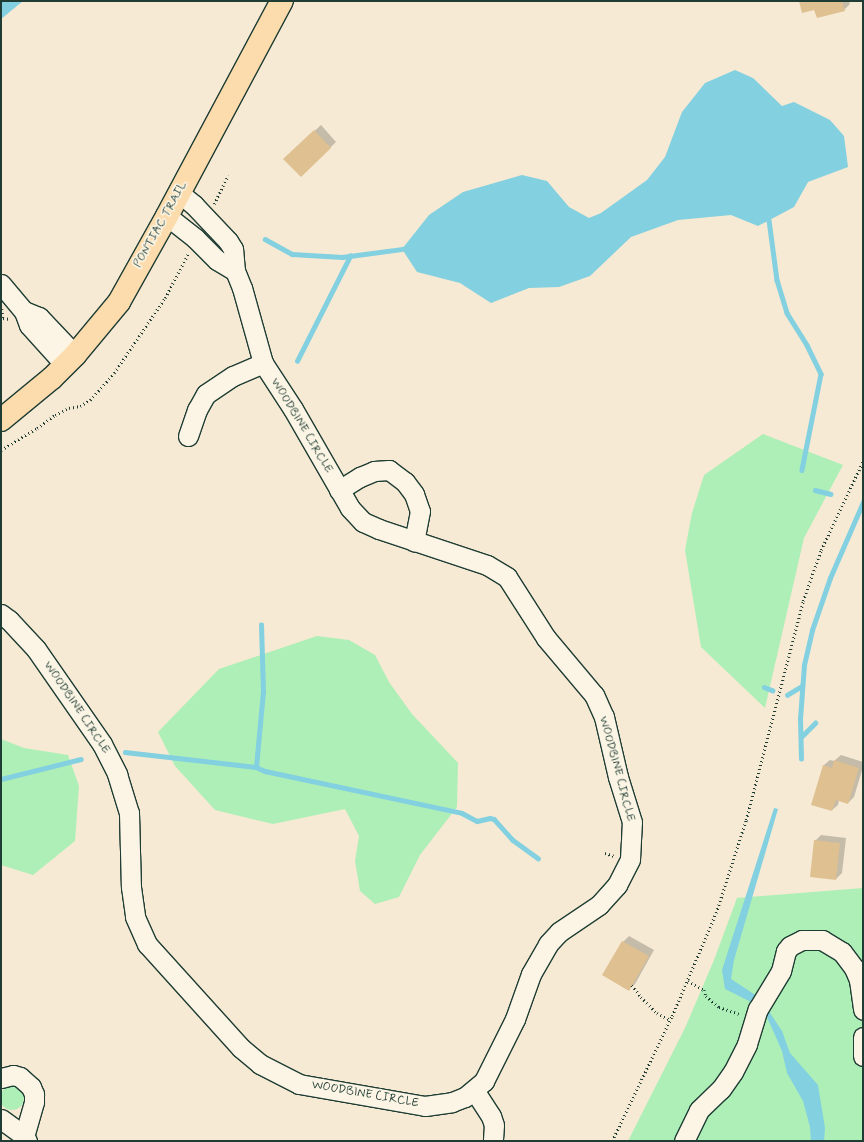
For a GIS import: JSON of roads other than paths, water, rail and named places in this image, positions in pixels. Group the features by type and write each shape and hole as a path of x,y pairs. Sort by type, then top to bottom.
{"main road":[{"name":"PONTIAC TRAIL","path":"1,420 27,400 70,360 118,302 167,216 282,1"}],"street":[{"name":"WOODBINE CIRCLE","path":"1,614 9,620 40,655 102,744 117,774 129,814 131,887 135,917 147,944 241,1048 260,1064 299,1084 425,1106 452,1102 465,1097 484,1081 515,1019 531,974 548,944 559,932 599,905 617,886 630,859 632,822 618,777 604,717 594,695 546,638 507,577 487,565 414,541 363,522 350,508 293,409 263,363 242,288 235,271 231,245 194,205 179,193"},
{"path":"167,216 195,238 217,260 235,271"},
{"path":"1,284 24,310 39,317 70,360"},
{"path":"188,436 197,410 206,394 233,376 263,363"},
{"path":"339,490 360,477 374,471 389,470 405,482 414,494 420,511 414,541"},
{"path":"684,1141 700,1110 722,1089 733,1072 745,1048 748,1019 758,1009 769,989 781,972 786,951 790,946 802,940 822,940 842,952 854,968 861,988 863,1010"},
{"path":"863,1037 863,1056"},
{"path":"1,1078 13,1075 20,1077 26,1081 34,1094 34,1102 25,1138 1,1120"},
{"path":"474,1090 491,1116 494,1125 493,1141"}],"water":[{"path":"1,1 23,1 1,19"},
{"path":"735,70 753,78 782,106 794,102 830,120 844,136 848,167 808,182 794,207 758,226 731,215 678,220 631,237 590,276 559,287 529,288 491,303 460,283 417,272 402,249 429,215 463,192 522,175 547,181 569,207 589,218 601,213 647,180 665,157 682,112 705,83"},
{"path":"774,808 778,809 734,960 731,979 760,998 782,1031 790,1053 818,1085 825,1128 824,1141 811,1141 810,1127 803,1101 787,1073 782,1051 763,1008 725,989 722,970"}],"waterway":[{"path":"769,220 777,280 787,313 807,345 821,374 802,470"},
{"path":"265,239 292,254 342,257 402,249"},
{"path":"297,361 350,256"},
{"path":"815,490 831,494"},
{"path":"801,759 800,719 804,665 812,630 830,578 863,502"},
{"path":"256,767 263,692 261,625"},
{"path":"787,695 802,686"},
{"path":"764,687 772,690"},
{"path":"801,737 815,723"},
{"path":"125,752 256,767 265,771 462,813 477,821 490,818 494,819 513,840 538,858"},
{"path":"1,779 81,759"}]}
